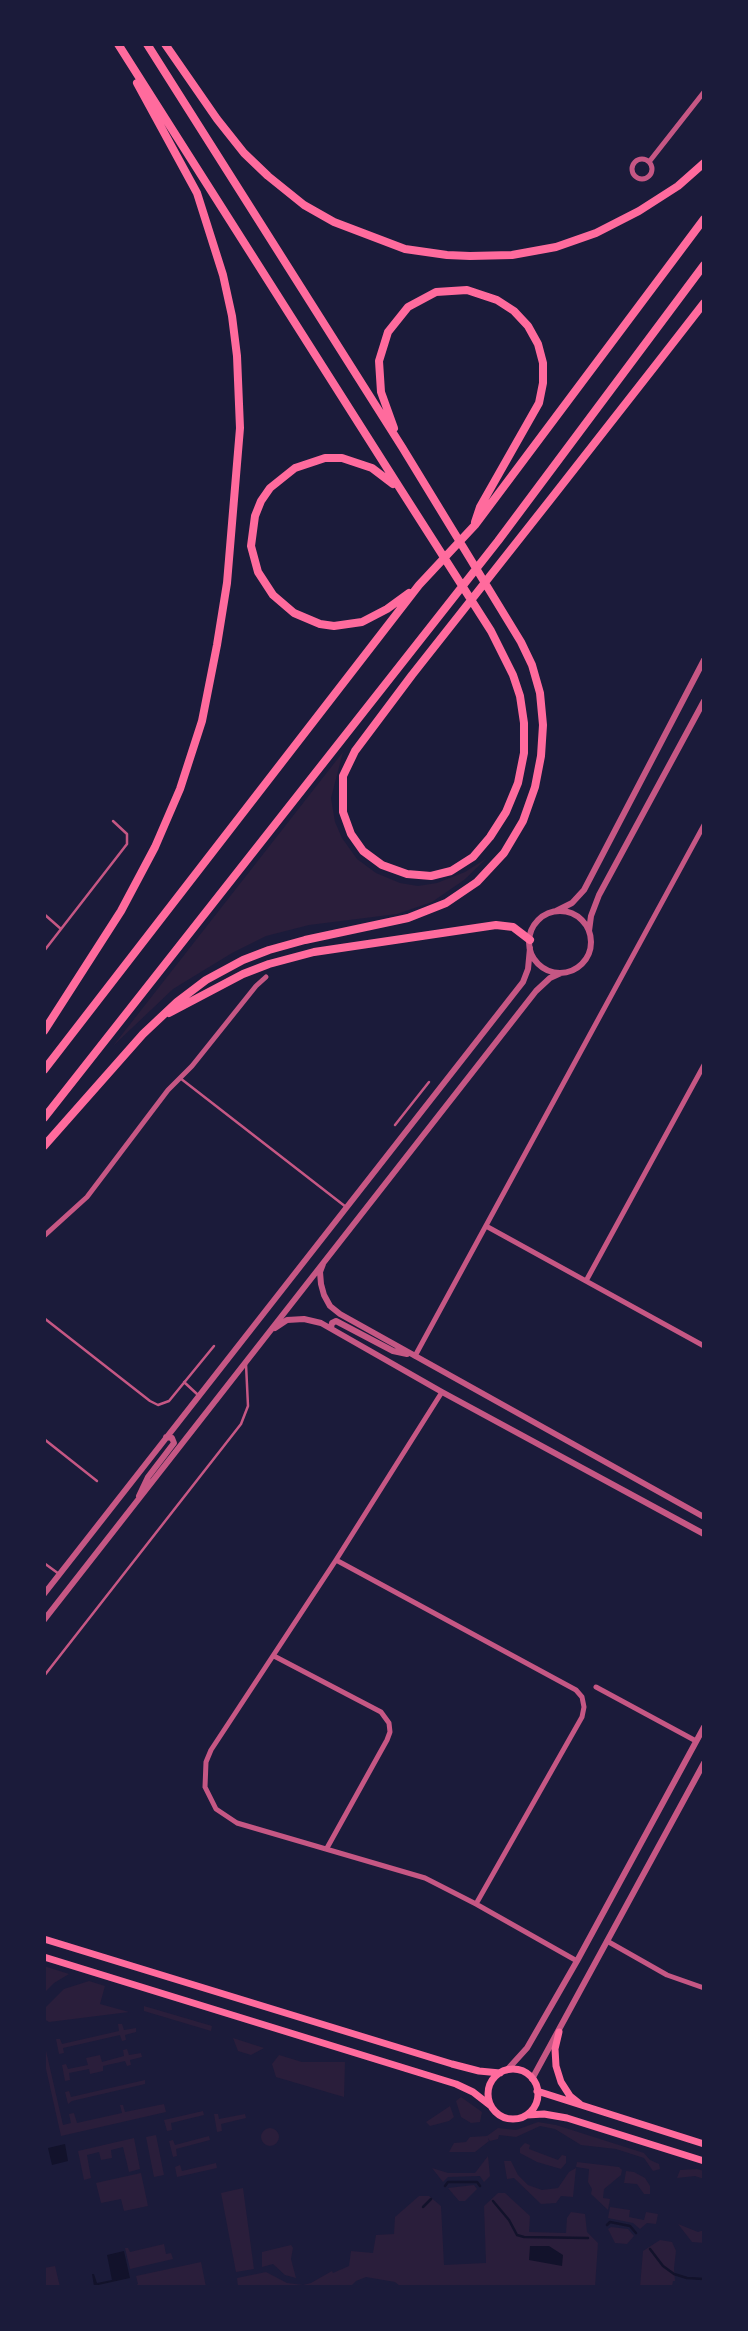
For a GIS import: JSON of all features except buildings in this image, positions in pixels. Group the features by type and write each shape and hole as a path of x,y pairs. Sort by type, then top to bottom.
{"highway":[{"path":"117,44 401,490 491,631 513,674 524,723 524,753 506,812 490,837 474,857 451,871 431,876 407,874 382,865 363,851 351,834 343,812 343,776 355,751 704,304"},
{"path":"44,1031 121,911 155,847 180,789 202,721 218,645 240,428 237,356 223,275 197,193 117,44"},
{"path":"44,1146 154,1023 198,986 243,960 268,950 408,918 446,903 477,882 504,853 523,821 535,787 541,756 543,725 540,693 532,665 509,619 147,44"},
{"path":"165,44 217,119 244,153 268,176 304,205 334,222 405,249 470,256 512,255 556,247 596,233 639,211 678,186 704,163"},
{"path":"44,1070 419,585 475,525 704,219"},
{"path":"44,1118 498,541 704,265"},
{"path":"402,447 378,377 382,346 397,319 421,299 452,290 483,293 514,311 528,326 538,344 543,363 543,383 539,403 480,507 475,525"},
{"path":"401,490 372,468 357,461 326,458 295,468 270,488 261,501 252,532 253,559 264,584 273,595 294,613 320,624 348,625 362,622 387,609 419,585"},
{"path":"154,1023 243,974 302,954 496,925 513,927 530,944"}],"main road":[{"path":"44,1939 452,2064 479,2071 521,2071 532,2079 537,2091 535,2104 527,2115"},
{"path":"44,1957 456,2084 474,2092 500,2116 507,2119 544,2114 567,2118 704,2161"},
{"path":"559,2032 555,2057 561,2082 570,2096 583,2107"},
{"path":"491,2106 488,2092 490,2085 503,2072"},
{"path":"537,2091 704,2144"}],"street":[{"path":"649,162 704,92"},
{"path":"44,1594 523,982 528,969 535,924 548,913 572,903 584,890 704,660"},
{"path":"44,1620 536,990 550,978 576,968 588,956 589,931 599,895 704,701"},
{"path":"415,1356 704,825"},
{"path":"556,911 572,913 585,923 589,931"},
{"path":"530,944 533,956 545,968 561,973"},
{"path":"44,1236 87,1197 168,1090 256,986 266,978"},
{"path":"586,1281 704,1065"},
{"path":"486,1226 704,1346"},
{"path":"325,1258 320,1272 321,1284 330,1306 340,1314 704,1517"},
{"path":"265,1336 287,1320 304,1318 331,1328 442,1392 704,1534"},
{"path":"331,1328 336,1321 393,1351 415,1356"},
{"path":"442,1392 211,1750 204,1774 205,1787 216,1809 237,1823 425,1878 577,1961"},
{"path":"188,1434 183,1429 183,1423 197,1405 200,1396"},
{"path":"137,1502 148,1477 174,1443 172,1438 166,1437"},
{"path":"336,1560 576,1690 582,1697 582,1717 476,1904"},
{"path":"274,1656 381,1712 389,1723 387,1740 327,1848"},
{"path":"596,1687 696,1741"},
{"path":"503,2072 527,2048 704,1727"},
{"path":"532,2079 704,1763"},
{"path":"607,1941 667,1975 704,1987"}],"lane":[{"path":"44,951 127,844 127,834 113,821"},
{"path":"44,914 61,929"},
{"path":"180,1078 347,1208"},
{"path":"395,1125 429,1082"},
{"path":"44,1318 155,1404 166,1403 214,1346"},
{"path":"44,1676 242,1424 248,1406 246,1360"},
{"path":"184,1382 200,1396"},
{"path":"44,1439 97,1481"},
{"path":"44,1563 59,1574"}],"shaded area":[{"path":"343,752 331,798 335,822 342,838 357,859 376,873 400,883 418,886 437,883 465,872 487,858 464,880 432,902 397,914 309,925 266,936 232,953 173,989 113,1046"},
{"path":"44,1966 69,1974 44,1993"},
{"path":"89,1981 105,1986 100,2004 129,2012 49,2022 44,2019 44,2009 64,1989"},
{"path":"144,2006 212,2026 211,2031 144,2011"},
{"path":"118,2024 122,2024 124,2030 136,2028 136,2032 125,2035 126,2040 122,2041 120,2035 63,2048 64,2053 59,2054 56,2039 60,2039 62,2044 119,2031"},
{"path":"233,2038 264,2048 251,2055 238,2051"},
{"path":"44,2042 63,2125 71,2123 69,2114 74,2113 77,2123 122,2113 120,2105 123,2105 125,2112 164,2104 166,2112 61,2136 44,2060"},
{"path":"127,2049 129,2055 141,2053 142,2057 130,2060 131,2065 127,2066 125,2061 103,2066 103,2071 90,2074 89,2069 69,2073 70,2080 65,2081 62,2065 66,2064 68,2069 88,2065 86,2058 100,2055 102,2062 124,2056 123,2050"},
{"path":"279,2055 302,2062 345,2062 344,2097 276,2077 272,2064"},
{"path":"145,2080 145,2084 68,2104 65,2092 69,2091 71,2097"},
{"path":"461,2097 482,2112 480,2122 471,2123 461,2117 456,2101"},
{"path":"450,2106 454,2117 449,2121 430,2126 426,2122"},
{"path":"203,2111 204,2115 171,2123 172,2130 167,2131 164,2120"},
{"path":"214,2114 218,2114 219,2119 245,2114 246,2118 221,2124 222,2131 217,2132"},
{"path":"538,2122 556,2125 644,2153 659,2164 660,2169 653,2171 644,2158 616,2149 581,2145 555,2129 540,2126 516,2137 499,2135 498,2139 490,2141 488,2138 489,2141 475,2152 449,2152 454,2143 466,2142 470,2137 487,2136 498,2128 516,2130"},
{"path":"270,2128 276,2131 279,2137 276,2143 270,2146 264,2143 261,2137 264,2131"},
{"path":"156,2135 164,2175 154,2177 146,2137"},
{"path":"209,2136 210,2140 176,2149 177,2156 173,2157 169,2141 173,2140 175,2145"},
{"path":"134,2138 140,2169 129,2172 123,2147 111,2150 112,2158 101,2160 99,2152 87,2155 91,2178 84,2180 78,2151"},
{"path":"525,2143 530,2145 529,2149 558,2160 562,2155 566,2156 566,2163 561,2169 537,2162 520,2153 520,2148"},
{"path":"65,2144 68,2161 52,2165 48,2148"},
{"path":"488,2156 490,2176 484,2182 480,2176 448,2177 443,2182 432,2168 448,2173 475,2173"},
{"path":"504,2161 511,2161 518,2175 528,2185 542,2190 558,2188 569,2172 576,2168 573,2197 561,2196 556,2203 541,2204 514,2178 507,2179"},
{"path":"577,2162 619,2167 622,2170 621,2175 604,2189 603,2198 610,2199 608,2210 591,2194 589,2169 576,2167"},
{"path":"216,2163 217,2168 177,2177 175,2167 180,2165 182,2171"},
{"path":"680,2170 704,2171 704,2179 695,2176 677,2178"},
{"path":"626,2171 645,2178 650,2186 650,2194 644,2194 637,2184 624,2183"},
{"path":"141,2173 148,2206 124,2211 121,2199 101,2203 96,2183"},
{"path":"474,2185 477,2189 465,2201 459,2201 448,2188"},
{"path":"243,2188 254,2269 236,2272 221,2193"},
{"path":"498,2193 505,2193 530,2216 529,2232 566,2233 567,2218 571,2212 585,2214 587,2232 598,2243 595,2287 401,2287 395,2282 366,2277 350,2287 238,2287 237,2278 266,2272 287,2283 303,2285 349,2266 351,2251 373,2253 376,2235 394,2234 395,2217 419,2196 429,2196 441,2206 444,2265 486,2263 484,2206"},
{"path":"610,2207 630,2210 629,2217 644,2220 646,2212 658,2214 656,2224 647,2223 640,2229 633,2223 608,2218"},
{"path":"678,2224 698,2232 704,2230 704,2243 692,2242"},
{"path":"608,2229 628,2229 634,2236 627,2244 615,2243"},
{"path":"660,2240 672,2242 676,2251 675,2281 672,2287 640,2287 643,2251"},
{"path":"164,2244 166,2254 171,2253 173,2259 130,2269 125,2248 130,2252"},
{"path":"291,2245 296,2278 285,2275 273,2264 262,2267 262,2252"},
{"path":"530,2246 549,2246 563,2255 562,2266 529,2260"},
{"path":"124,2251 130,2278 94,2286 92,2274 97,2283 112,2280 107,2255"},
{"path":"201,2262 206,2287 133,2287 138,2284 136,2276"},
{"path":"55,2266 60,2287 44,2287 44,2268"}],"waterway":[{"path":"445,2186 448,2182 477,2182 480,2186"},
{"path":"423,2207 431,2199"},
{"path":"493,2201 509,2220 517,2235 588,2238"},
{"path":"607,2225 610,2222 630,2226 636,2233"},
{"path":"650,2249 663,2266 674,2274 704,2279"}]}
